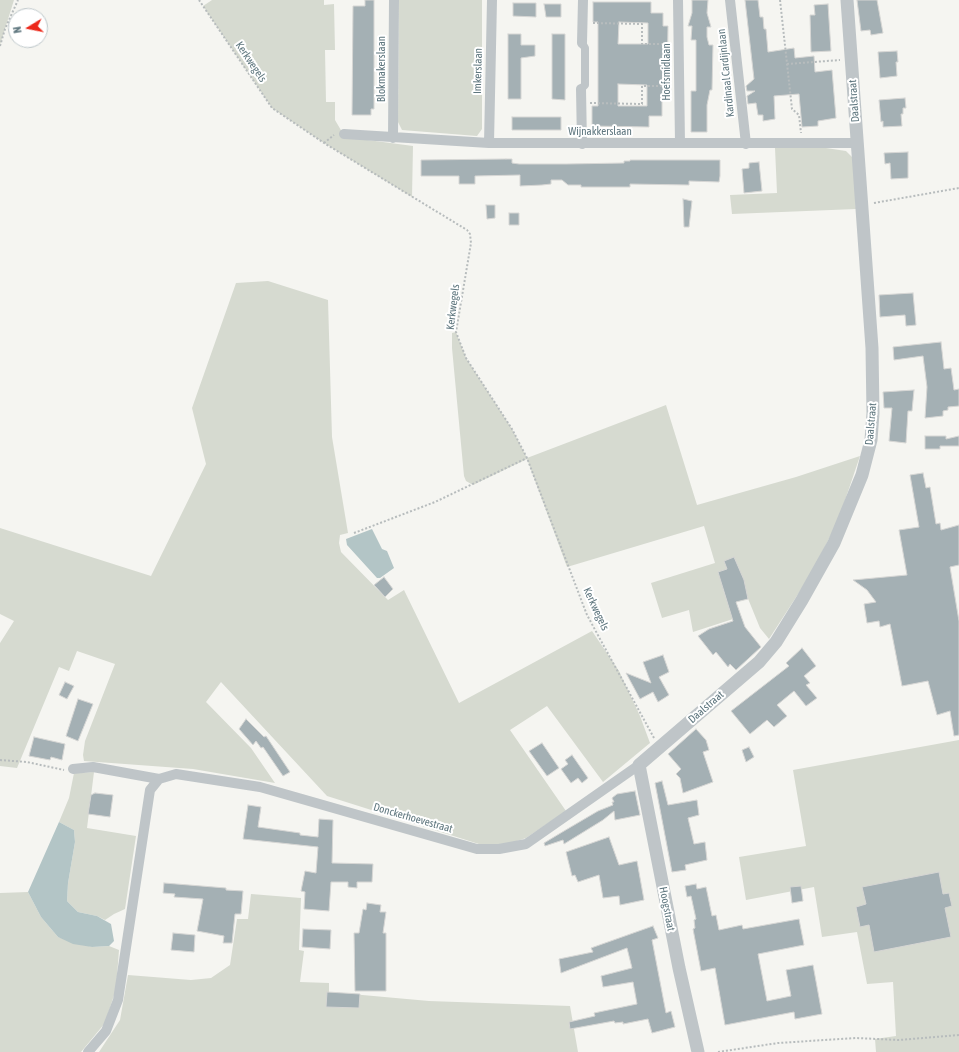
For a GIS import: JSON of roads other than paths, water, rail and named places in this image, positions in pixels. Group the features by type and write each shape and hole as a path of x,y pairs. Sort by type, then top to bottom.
{"street":[{"name":"Blokmakerslaan","path":"393,138 394,0"},
{"name":"Imkerslaan","path":"489,143 492,0"},
{"path":"582,0 582,43 585,48 585,85 581,89 582,144"},
{"name":"Hoefsmidlaan","path":"678,0 680,143"},
{"name":"Kardinaal Cardijnlaan","path":"730,0 746,144"},
{"name":"Daalstraat","path":"639,765 759,662 776,642 802,600 834,543 862,476 871,440 874,406 863,205 847,0"},
{"name":"Wijnakkerslaan","path":"344,134 489,143 857,143"},
{"name":"Donckerhoevestraat","path":"73,769 92,767 159,779 176,774 260,787 477,849 499,849 526,844 639,765"},
{"name":"Hoogstraat","path":"639,765 679,968 698,1052"},
{"path":"88,1052 106,1030 118,1000 150,790 159,779"}]}
